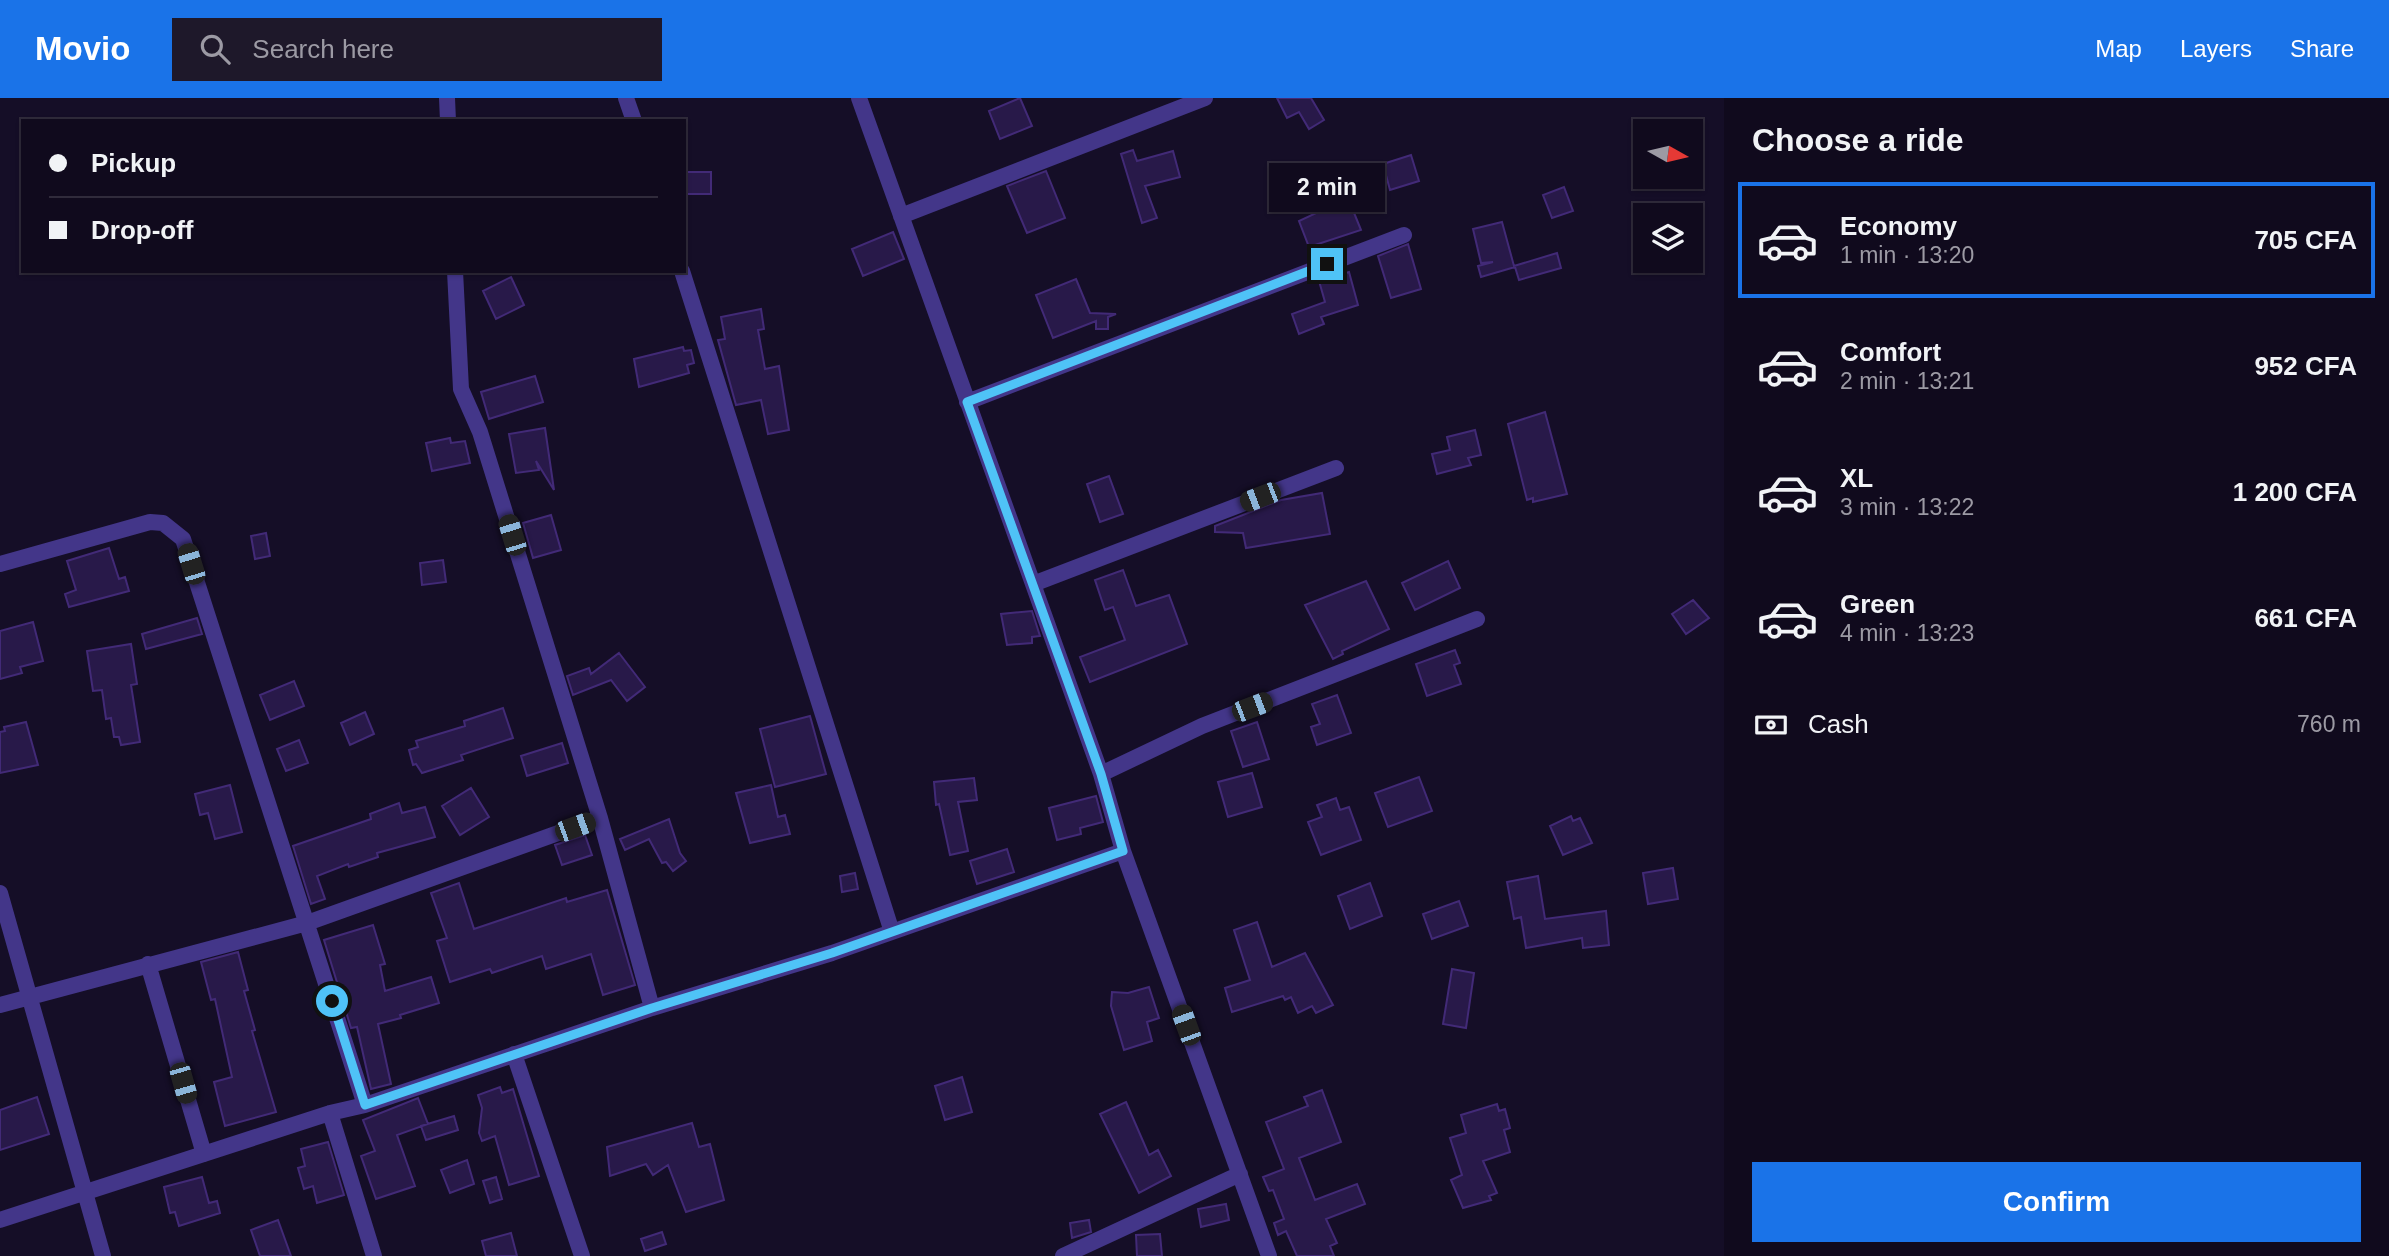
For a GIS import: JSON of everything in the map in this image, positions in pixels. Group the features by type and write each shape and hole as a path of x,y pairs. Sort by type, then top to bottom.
{"street":[{"path":"447,98 448,119"},
{"path":"626,98 633,119"},
{"path":"859,98 1101,774 1123,851 1269,1256"},
{"path":"901,216 1205,98"},
{"path":"967,402 1404,235"},
{"path":"455,273 461,389 480,432 600,818 652,1008"},
{"path":"683,273 892,932"},
{"path":"1033,584 1336,468"},
{"path":"0,564 150,522 163,523 183,538 365,1105"},
{"path":"1101,774 1202,726 1477,619"},
{"path":"0,1005 307,923 600,818"},
{"path":"0,1220 330,1112 365,1105 652,1008 892,932 1123,851"},
{"path":"0,893 103,1256"},
{"path":"148,964 204,1154"},
{"path":"514,1054 582,1256"},
{"path":"330,1112 374,1256"},
{"path":"1063,1256 1240,1174"}],"building":[{"path":"1020,98 1032,126 1000,139 989,111"},
{"path":"1277,98 1311,98 1324,120 1309,129 1299,112 1287,118"},
{"path":"1133,150 1137,161 1173,151 1180,177 1145,186 1157,218 1142,223 1121,154"},
{"path":"1411,155 1419,181 1390,190 1383,164"},
{"path":"1046,171 1065,218 1027,233 1007,186"},
{"path":"686,172 711,172 711,194 686,194"},
{"path":"1564,187 1573,211 1552,218 1543,195"},
{"path":"1348,198 1361,230 1309,247 1299,221"},
{"path":"1502,222 1514,266 1557,253 1561,268 1519,280 1515,267 1481,277 1478,266 1493,262 1481,263 1473,229"},
{"path":"893,232 904,259 863,276 852,249"},
{"path":"1408,244 1421,289 1391,298 1378,256"},
{"path":"1349,272 1358,305 1321,317 1324,324 1299,334 1292,314 1325,302 1319,281"},
{"path":"511,277 524,305 496,319 483,291"},
{"path":"1076,279 1090,313 1116,314 1108,317 1108,329 1096,329 1096,321 1053,338 1036,295"},
{"path":"761,309 764,329 758,330 765,369 779,366 789,430 768,434 761,400 736,405 718,340 725,339 721,317"},
{"path":"683,347 684,351 691,350 694,363 687,365 689,373 639,387 634,359"},
{"path":"535,376 543,402 489,419 481,392"},
{"path":"1545,412 1567,494 1533,502 1533,498 1527,500 1508,424"},
{"path":"545,428 554,490 536,461 539,470 516,473 509,434"},
{"path":"1475,430 1481,455 1468,458 1471,465 1437,474 1432,454 1450,450 1447,437"},
{"path":"450,438 451,443 465,441 470,463 432,471 426,443"},
{"path":"1109,476 1123,514 1100,522 1087,484"},
{"path":"1322,493 1330,534 1246,548 1243,533 1215,532 1215,526 1281,500"},
{"path":"551,515 561,550 533,558 523,523"},
{"path":"266,533 270,556 255,559 251,536"},
{"path":"109,548 119,579 125,577 129,591 69,607 65,594 76,590 67,561"},
{"path":"443,560 446,582 422,585 420,563"},
{"path":"1448,561 1460,588 1415,610 1402,583"},
{"path":"1123,570 1136,606 1169,595 1187,644 1090,682 1080,657 1125,640 1113,607 1105,610 1095,580"},
{"path":"1366,581 1389,629 1342,651 1343,654 1333,659 1305,605"},
{"path":"1693,600 1709,618 1686,634 1672,614"},
{"path":"1032,611 1040,636 1032,637 1032,643 1007,645 1001,614"},
{"path":"197,618 202,634 146,649 142,634"},
{"path":"33,622 43,661 20,667 22,673 0,679 0,631"},
{"path":"131,644 137,684 131,685 140,742 121,745 119,737 114,737 111,718 106,719 102,690 93,691 87,651"},
{"path":"1455,650 1460,663 1454,665 1461,684 1427,696 1416,664"},
{"path":"619,653 645,687 627,701 611,680 573,695 567,676 589,668 591,674"},
{"path":"294,681 304,706 270,720 260,695"},
{"path":"1337,695 1351,733 1317,745 1311,727 1320,724 1312,704"},
{"path":"503,708 513,738 461,755 463,760 422,773 416,764 413,765 409,750 418,747 416,741 465,726 464,721"},
{"path":"365,712 374,734 350,745 341,723"},
{"path":"810,716 826,774 775,787 760,729"},
{"path":"26,722 38,765 0,773 0,732 5,731 4,727"},
{"path":"1257,722 1269,759 1243,767 1231,731"},
{"path":"299,740 308,763 286,771 277,749"},
{"path":"562,743 568,763 527,776 521,756"},
{"path":"1252,773 1262,807 1228,817 1218,782"},
{"path":"1419,777 1432,811 1388,827 1375,793"},
{"path":"974,778 977,800 958,802 968,851 950,855 939,804 936,805 934,782"},
{"path":"230,785 242,832 215,839 208,813 200,815 195,794"},
{"path":"771,785 778,817 785,815 790,834 750,843 736,793"},
{"path":"471,788 489,817 460,835 442,806"},
{"path":"1096,796 1103,822 1080,828 1081,834 1057,840 1049,808"},
{"path":"1336,798 1340,810 1349,807 1361,840 1321,855 1308,822 1322,817 1317,805"},
{"path":"399,803 402,813 425,807 435,837 377,853 378,857 349,867 348,864 317,876 325,899 311,904 293,846 371,819 370,814"},
{"path":"1571,816 1573,821 1580,818 1592,843 1563,855 1550,826"},
{"path":"669,819 680,853 686,861 673,871 666,862 662,863 649,839 625,850 620,839"},
{"path":"585,835 592,855 562,865 555,845"},
{"path":"1007,849 1014,872 977,884 970,861"},
{"path":"1673,868 1678,899 1648,904 1643,873"},
{"path":"855,873 858,889 842,892 840,876"},
{"path":"1538,876 1545,919 1606,911 1609,945 1583,948 1582,938 1526,948 1521,917 1514,919 1507,882"},
{"path":"459,883 474,929 566,898 567,902 607,890 635,985 603,995 591,954 546,969 542,956 492,973 490,969 450,982 437,941 447,938 431,893"},
{"path":"1370,883 1382,916 1350,929 1338,896"},
{"path":"1459,901 1468,926 1432,939 1423,914"},
{"path":"1257,922 1272,967 1305,953 1333,1005 1316,1013 1312,1006 1298,1013 1291,997 1285,1000 1283,996 1232,1012 1225,988 1250,980 1234,930"},
{"path":"373,925 385,964 380,965 385,991 431,977 439,1003 378,1024 391,1084 371,1089 357,1027 351,1028 324,940"},
{"path":"238,952 248,990 244,991 255,1030 252,1031 276,1112 225,1126 214,1082 232,1077 215,999 211,1000 201,962"},
{"path":"1452,969 1474,973 1466,1028 1443,1024"},
{"path":"1149,987 1159,1018 1147,1022 1152,1041 1124,1050 1111,1006 1112,992 1128,993"},
{"path":"962,1077 972,1112 945,1120 935,1086"},
{"path":"500,1087 502,1093 513,1089 539,1176 509,1185 495,1136 482,1141 479,1133 482,1108 478,1095"},
{"path":"1322,1090 1341,1142 1299,1158 1315,1200 1357,1184 1365,1204 1326,1219 1337,1243 1330,1246 1334,1256 1297,1256 1286,1231 1278,1235 1274,1223 1284,1219 1273,1190 1269,1191 1263,1177 1284,1169 1266,1122 1308,1106 1304,1097"},
{"path":"37,1097 49,1134 0,1150 0,1110"},
{"path":"418,1098 428,1124 397,1135 415,1186 376,1199 361,1156 375,1151 363,1120"},
{"path":"1126,1102 1149,1155 1158,1150 1171,1176 1139,1193 1100,1114"},
{"path":"1497,1104 1499,1111 1505,1109 1510,1128 1504,1130 1510,1152 1483,1161 1497,1193 1489,1196 1491,1200 1463,1208 1451,1180 1462,1175 1450,1138 1466,1133 1461,1115"},
{"path":"454,1116 458,1130 426,1140 421,1126"},
{"path":"692,1123 699,1147 710,1144 724,1200 686,1212 668,1165 653,1175 646,1164 610,1176 607,1147"},
{"path":"328,1142 344,1195 317,1203 313,1186 304,1189 298,1168 305,1166 301,1149"},
{"path":"467,1160 474,1184 450,1193 441,1170"},
{"path":"202,1177 209,1203 217,1201 220,1213 179,1226 175,1212 170,1213 164,1187"},
{"path":"496,1177 502,1199 490,1203 483,1181"},
{"path":"1226,1204 1229,1220 1201,1227 1198,1209"},
{"path":"278,1220 291,1256 260,1256 251,1230"},
{"path":"1089,1220 1091,1232 1072,1238 1070,1223"},
{"path":"662,1232 666,1244 645,1251 641,1239"},
{"path":"511,1233 517,1256 486,1256 482,1241"},
{"path":"1160,1234 1162,1256 1137,1256 1136,1235"}],"route":[{"path":"332,1001 365,1105 652,1008 832,953 1123,851 1101,774 967,402 1327,264"}]}
